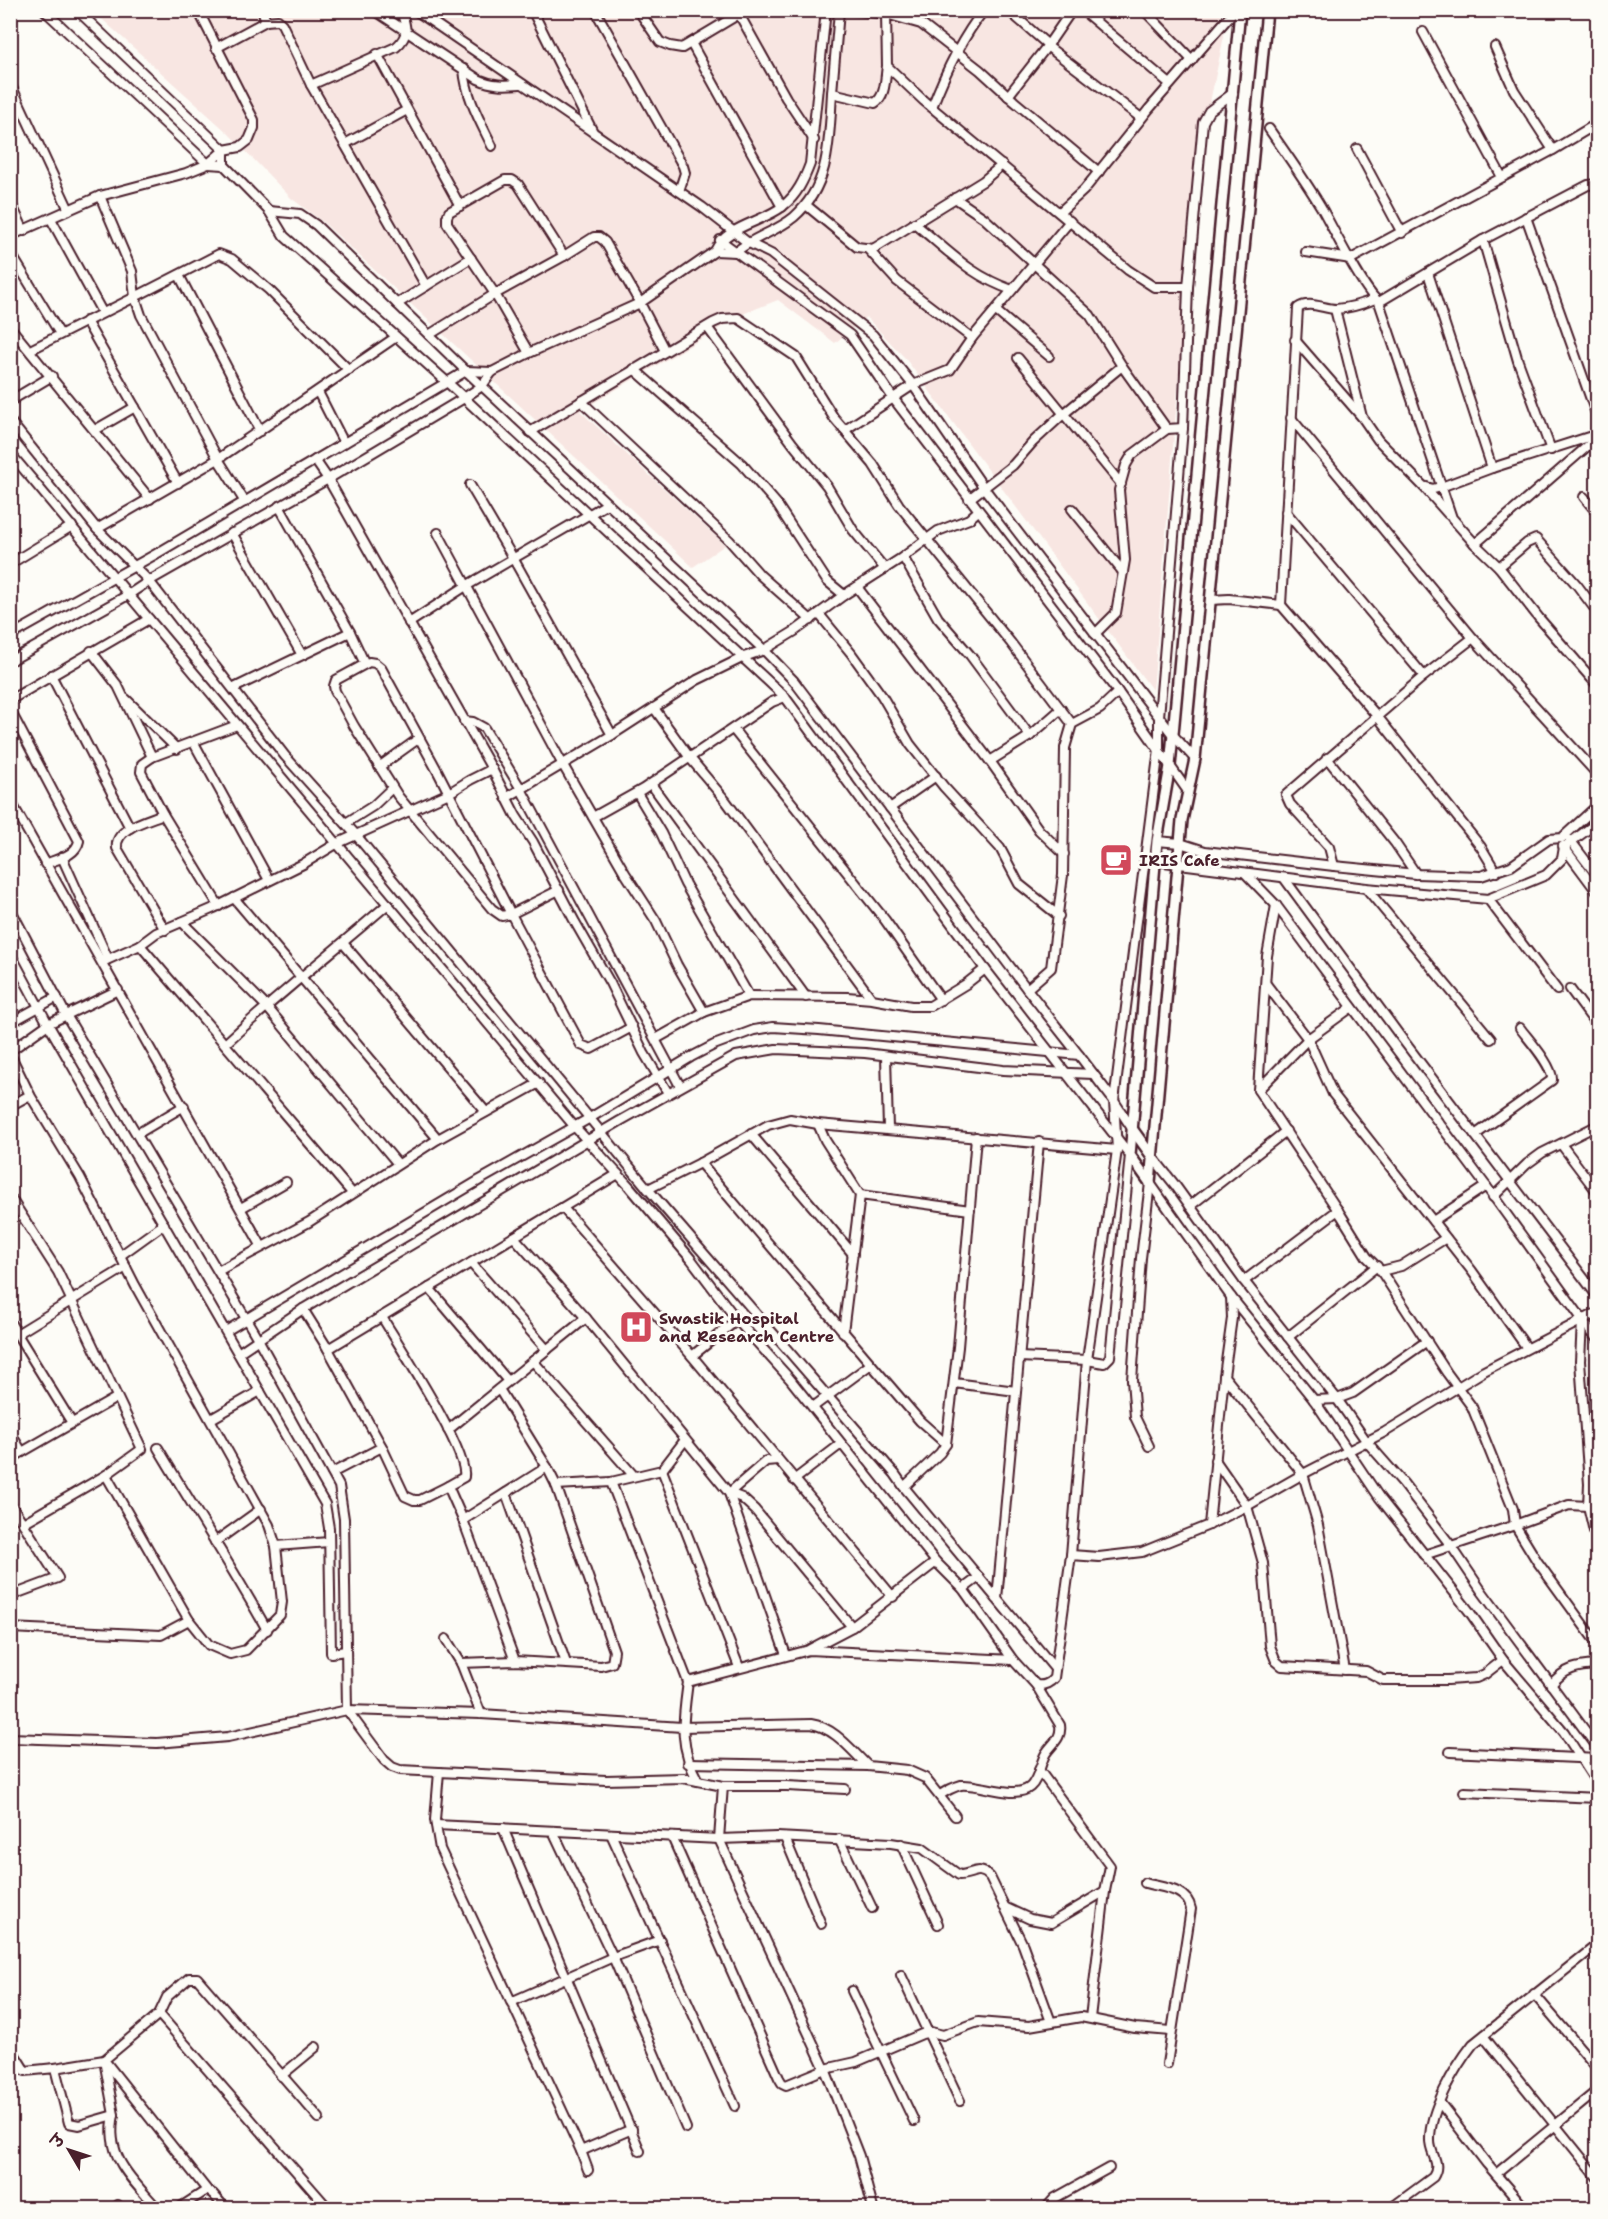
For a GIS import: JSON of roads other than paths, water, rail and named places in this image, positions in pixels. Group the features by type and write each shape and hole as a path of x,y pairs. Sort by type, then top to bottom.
{"street":[{"path":"44,10 208,164 224,165 269,211 284,236 447,382 785,696 985,969 1117,1137 1231,1297 1314,1400 1379,1497 1475,1619 1503,1660 1563,1732 1598,1785"},
{"path":"77,10 224,150 224,165"},
{"path":"10,236 100,196 186,173 208,164 224,150 240,147 249,140 254,128 254,120 198,10"},
{"path":"262,10 266,21"},
{"path":"374,10 490,84 522,84"},
{"path":"311,85 396,47 404,40 406,31 401,10"},
{"path":"415,10 679,191 747,242 771,254 873,335 913,385 984,488 1173,735 1195,759"},
{"path":"532,10 593,133"},
{"path":"595,10 683,166 685,173 679,191"},
{"path":"638,10 663,44 682,48 739,14 786,98 814,140"},
{"path":"10,661 128,595 148,581 328,479 464,398 482,386 492,372 640,303 715,251 720,240 782,207 804,182 810,164 826,10"},
{"path":"715,251 736,252 747,242 774,232 806,205 816,192 828,157 839,10"},
{"path":"852,10 886,14 921,24 1099,171"},
{"path":"932,107 957,52 974,22 984,10"},
{"path":"1008,10 1047,46 1141,118"},
{"path":"1008,96 1072,10"},
{"path":"1082,10 1170,84"},
{"path":"1144,10 1192,60"},
{"path":"1060,212 1084,190 1141,118 1235,10"},
{"path":"1019,1357 1104,1363 1110,1357 1133,1130 1157,841 1173,735 1240,10"},
{"path":"1149,1446 1135,1418 1131,1380 1141,1258 1150,1183 1182,820 1195,759 1267,10"},
{"path":"832,93 875,103 880,100 887,66 886,14"},
{"path":"216,48 266,21 278,20 282,24 311,85 426,286"},
{"path":"1423,32 1502,177"},
{"path":"691,43 782,207"},
{"path":"1495,47 1514,90 1553,150"},
{"path":"377,54 460,206"},
{"path":"887,66 932,107 1128,270 1154,287 1188,287"},
{"path":"464,69 471,103 492,146"},
{"path":"10,83 69,210"},
{"path":"1036,1685 1042,1686 1054,1678 1071,1555 1087,1360 1117,1150 1114,1101 1158,749 1183,428 1188,287 1203,122 1209,111 1233,93"},
{"path":"345,144 407,110"},
{"path":"1306,252 1351,259 1553,150 1598,123"},
{"path":"1269,129 1304,179 1359,276 1377,300 1452,518"},
{"path":"1357,150 1402,233"},
{"path":"806,205 857,247 873,249 983,181 1002,165"},
{"path":"529,353 495,294 447,223 449,212 506,180 512,180 518,184 564,256"},
{"path":"1496,872 1481,848 1377,716 1281,604 1298,308 1309,304 1335,309 1377,300 1483,240 1588,185 1598,184"},
{"path":"100,196 132,271 135,297 141,315 218,459 245,502"},
{"path":"955,198 984,218 1090,315 1122,366 1167,429"},
{"path":"10,201 24,231"},
{"path":"269,211 300,214 316,225 466,371 764,650 794,681 1114,1101 1244,1281 1337,1399 1367,1442 1403,1483 1452,1547 1480,1590 1598,1748"},
{"path":"1526,218 1598,419"},
{"path":"51,219 102,312"},
{"path":"845,430 913,385 950,370 972,338 1070,221"},
{"path":"914,223 964,266 989,282 1012,290"},
{"path":"429,335 495,294 594,237 599,237 605,242 665,351"},
{"path":"720,240 850,335 893,398 1118,692 1187,790"},
{"path":"1483,240 1518,361 1551,450"},
{"path":"867,248 897,281 972,338"},
{"path":"10,252 60,334"},
{"path":"30,350 219,254 232,259 269,290 349,370"},
{"path":"397,304 471,258"},
{"path":"1428,273 1492,468"},
{"path":"179,274 260,431"},
{"path":"1335,309 1362,417"},
{"path":"996,311 1049,356"},
{"path":"530,432 707,327 722,319 738,318 796,357 834,418 873,464 898,505 1011,643 1072,724"},
{"path":"86,321 178,483"},
{"path":"10,327 150,499"},
{"path":"707,327 826,486 853,530 885,569"},
{"path":"97,529 218,459 396,337"},
{"path":"1295,340 1362,417 1378,440 1499,567 1598,686"},
{"path":"1018,358 1121,484"},
{"path":"969,499 1013,465 1033,442 1122,366"},
{"path":"634,369 741,464 776,503 827,581 844,595"},
{"path":"10,636 245,502 466,371 492,372"},
{"path":"10,401 52,376"},
{"path":"318,392 345,443"},
{"path":"581,401 729,540 760,575 811,620"},
{"path":"95,430 135,407"},
{"path":"1291,418 1473,638 1598,775"},
{"path":"10,422 97,529 148,581 285,756 356,835 648,1189 895,1474 1055,1669"},
{"path":"1095,633 1116,613 1125,560 1119,490 1126,465 1132,455 1167,429 1183,428"},
{"path":"1424,486 1433,489 1442,487 1492,468 1598,435"},
{"path":"1475,544 1598,435"},
{"path":"10,453 574,1126 691,1259 737,1320 813,1407 936,1562 963,1589 1013,1660 1036,1685 1060,1725 1061,1731 1060,1737 1044,1757 1033,1784 1022,1790 1006,1791 962,1785 940,1795"},
{"path":"315,460 328,479 492,769 516,816 533,842 644,1053 668,1093"},
{"path":"470,485 612,735"},
{"path":"1584,497 1598,514"},
{"path":"409,623 466,586 607,504"},
{"path":"279,506 350,632 365,664"},
{"path":"1072,509 1123,572"},
{"path":"506,798 612,735 698,680 744,657 764,650 938,531 969,519 978,511"},
{"path":"1286,512 1424,676"},
{"path":"12,560 72,526"},
{"path":"232,533 302,655"},
{"path":"438,533 563,765 625,873 656,921 677,965 704,1012"},
{"path":"1499,567 1527,543 1536,540 1577,585 1598,613"},
{"path":"903,557 938,618 970,655 1030,736"},
{"path":"857,587 990,761 1039,830 1064,854"},
{"path":"1210,600 1229,599 1281,604"},
{"path":"819,614 882,696 910,744 1000,848 1019,884 1059,916"},
{"path":"10,700 149,619"},
{"path":"234,688 350,632"},
{"path":"1334,866 1329,846 1287,799 1286,795 1424,676 1473,638"},
{"path":"91,651 118,686 152,757"},
{"path":"558,890 511,914 502,916 492,909 392,788 354,726 334,686 340,677 371,662 381,668 449,793 511,914 581,1045 591,1049 632,1027"},
{"path":"51,675 130,828"},
{"path":"1027,989 1051,968 1059,916 1064,854 1065,748 1072,724 1100,709 1118,692"},
{"path":"123,696 177,748"},
{"path":"593,817 651,784 772,702 785,696"},
{"path":"654,708 690,758 726,801 872,999"},
{"path":"990,761 1030,736 1061,709"},
{"path":"10,710 79,841 78,847 72,853 45,864"},
{"path":"464,721 473,722 484,728 521,789 681,1086"},
{"path":"219,906 163,814 141,772 142,764 152,757 237,725"},
{"path":"733,729 885,920 941,1000"},
{"path":"379,767 418,739"},
{"path":"194,743 269,880"},
{"path":"1327,758 1390,836 1416,874"},
{"path":"105,961 140,945 165,930 219,906 336,844 449,793 492,769"},
{"path":"890,808 936,776"},
{"path":"651,784 806,997"},
{"path":"346,824 373,806 392,788"},
{"path":"636,793 661,833 685,884 749,996"},
{"path":"10,800 45,864 105,961"},
{"path":"1157,841 1180,843 1205,851 1334,866 1416,874 1481,876 1511,866 1549,839 1566,834 1598,805"},
{"path":"163,814 130,828 120,835 116,843 165,930"},
{"path":"1156,861 1366,888 1488,899 1546,875 1562,859 1564,847 1598,822"},
{"path":"1566,834 1598,877"},
{"path":"1558,838 1598,893"},
{"path":"62,857 118,990 262,1247"},
{"path":"1245,873 1276,905 1486,1186 1598,1341"},
{"path":"1284,878 1475,1136 1598,1297"},
{"path":"1366,888 1491,1040"},
{"path":"234,898 438,1139"},
{"path":"1488,899 1557,990"},
{"path":"225,1044 266,1006 388,904"},
{"path":"1276,905 1267,956 1258,1090 1367,1257 1379,1268 1472,1407 1513,1509 1515,1525 1598,1645"},
{"path":"10,908 66,1015 247,1320 339,1486 344,1520 347,1710 384,1760 400,1770 606,1780 683,1779 723,1786 845,1789"},
{"path":"182,922 266,1006 398,1164"},
{"path":"343,943 486,1112"},
{"path":"140,945 352,1193"},
{"path":"10,954 48,1024 325,1504 329,1542 332,1653 346,1651"},
{"path":"656,1039 704,1012 749,996 872,999 911,1006 930,1006 966,984 985,969"},
{"path":"1266,984 1308,1039 1334,1094 1472,1270 1527,1348"},
{"path":"1570,989 1598,1027"},
{"path":"106,1475 189,1620 209,1646 231,1654 246,1650 280,1615 282,1602 276,1546 261,1509 126,1267 80,1177 30,1095 10,1053 48,1024 118,990"},
{"path":"10,1023 57,997"},
{"path":"1258,1090 1308,1039 1352,1008"},
{"path":"226,1331 672,1068 714,1045 754,1030 773,1027 1079,1056"},
{"path":"1475,1136 1552,1080 1553,1076 1548,1067 1520,1028"},
{"path":"238,1353 303,1309 602,1131 736,1056 776,1049 886,1056 1003,1070 1093,1074"},
{"path":"886,1056 888,1129"},
{"path":"218,1271 309,1222 438,1139 538,1083"},
{"path":"10,1106 30,1095"},
{"path":"137,1134 184,1106"},
{"path":"648,1189 768,1125 790,1119 818,1124 1117,1150"},
{"path":"818,1124 825,1140 860,1195 843,1332"},
{"path":"1493,1197 1509,1180 1542,1153 1598,1125"},
{"path":"1190,1206 1286,1131"},
{"path":"751,1134 853,1254"},
{"path":"904,1487 940,1453 946,1444 954,1383 976,1137"},
{"path":"997,1599 1039,1142"},
{"path":"1561,1144 1598,1193"},
{"path":"700,1163 920,1421 946,1444"},
{"path":"328,1348 618,1174"},
{"path":"241,1208 286,1182"},
{"path":"1433,1221 1486,1186"},
{"path":"860,1195 970,1210"},
{"path":"10,1197 58,1272 142,1449 106,1475 23,1523"},
{"path":"563,1208 692,1356 893,1596"},
{"path":"1244,1281 1338,1210"},
{"path":"121,1255 164,1224"},
{"path":"514,1237 586,1318 729,1493 786,1654"},
{"path":"1288,1337 1379,1268 1401,1266 1446,1238"},
{"path":"471,1263 547,1350"},
{"path":"17,1334 126,1267"},
{"path":"429,1288 508,1382"},
{"path":"1209,1525 1232,1318 1231,1297"},
{"path":"303,1309 328,1348 382,1447 405,1496 420,1500 464,1477 465,1472 448,1430 382,1317"},
{"path":"1071,1555 1099,1557 1142,1552 1209,1525 1367,1442 1484,1371 1598,1311"},
{"path":"448,1430 586,1318"},
{"path":"692,1356 737,1320"},
{"path":"1582,1321 1580,1361 1589,1484 1588,1506 1594,1531 1598,1533"},
{"path":"10,1322 72,1424"},
{"path":"1314,1400 1337,1399 1363,1387 1427,1341"},
{"path":"533,1361 634,1476"},
{"path":"813,1407 871,1364"},
{"path":"1224,1376 1303,1474 1318,1525 1345,1670"},
{"path":"954,1383 1016,1390"},
{"path":"461,1663 515,1660 607,1666 612,1663 614,1651 556,1485 499,1389"},
{"path":"211,1419 260,1391"},
{"path":"10,1459 116,1398"},
{"path":"10,1432 22,1452"},
{"path":"556,1485 611,1482 662,1470 685,1440"},
{"path":"794,1480 841,1444"},
{"path":"332,1473 382,1447"},
{"path":"158,1448 234,1571 267,1630"},
{"path":"729,1493 766,1461 778,1460"},
{"path":"1215,1460 1247,1506 1263,1563 1270,1646 1276,1661 1288,1667 1366,1671 1383,1680 1448,1680 1476,1678 1503,1660"},
{"path":"463,1520 547,1467"},
{"path":"662,1470 739,1667"},
{"path":"611,1482 688,1682 682,1727 688,1762 698,1781"},
{"path":"448,1486 515,1660"},
{"path":"506,1493 566,1663"},
{"path":"729,1493 742,1498 755,1510 852,1627"},
{"path":"10,1503 58,1578 10,1596"},
{"path":"1424,1555 1569,1505 1588,1506"},
{"path":"215,1542 261,1509"},
{"path":"276,1546 329,1542"},
{"path":"809,1650 852,1627 936,1562"},
{"path":"963,1589 979,1577"},
{"path":"10,1628 160,1635 189,1620"},
{"path":"446,1639 461,1663 481,1714"},
{"path":"688,1682 786,1654 809,1650 1013,1660"},
{"path":"1551,1685 1565,1670 1578,1666 1598,1665"},
{"path":"10,1738 157,1743 228,1737 347,1710 481,1714 682,1727 818,1725 831,1732 868,1766"},
{"path":"1450,1752 1598,1759"},
{"path":"688,1762 868,1766 907,1770 925,1778 955,1816"},
{"path":"1039,1770 1110,1866 1090,2018"},
{"path":"439,1772 436,1825 440,1849 582,2151 588,2170"},
{"path":"723,1786 719,1839 825,2069 859,2156 873,2208"},
{"path":"1464,1792 1598,1798"},
{"path":"436,1825 719,1839 839,1839 922,1848 959,1875 979,1869 985,1871 990,1877 1023,1945 1051,2022"},
{"path":"503,1828 640,2151"},
{"path":"553,1831 613,1958 686,2128"},
{"path":"611,1834 735,2106"},
{"path":"672,1837 782,2083 786,2085 825,2069 856,2062 927,2032 943,2035 978,2022 1029,2026 1081,2017 1135,2028 1171,2031"},
{"path":"785,1838 820,1924"},
{"path":"839,1839 872,1908"},
{"path":"901,1845 938,1924"},
{"path":"1145,1883 1180,1892 1190,1902 1191,1909 1167,2064"},
{"path":"1004,1907 1030,1919 1051,1923 1105,1891"},
{"path":"511,2002 660,1940"},
{"path":"1394,2207 1433,2177 1436,2172 1436,2160 1430,2143 1433,2121 1463,2057 1473,2044 1597,1944"},
{"path":"901,1975 960,2101"},
{"path":"10,2047 25,2071 104,2060 159,2014 167,1997 189,1978 197,1978 319,2118"},
{"path":"852,1991 879,2052 914,2121"},
{"path":"1534,1994 1598,2069"},
{"path":"159,2014 328,2208"},
{"path":"1484,2037 1598,2178"},
{"path":"281,2076 316,2047"},
{"path":"104,2060 114,2115 111,2128 117,2158 121,2167 157,2208"},
{"path":"104,2060 207,2190 225,2208"},
{"path":"56,2068 69,2123 79,2125 114,2115"},
{"path":"1496,2174 1598,2090"},
{"path":"1440,2103 1525,2208"},
{"path":"582,2151 632,2129"},
{"path":"1046,2208 1055,2198 1070,2188 1109,2168"},
{"path":"179,2208 207,2190"}],"place":[{"name":"IRIS Cafe","path":"1116,860"},
{"name":"Swastik Hospital and Research Centre","path":"636,1327"}]}
